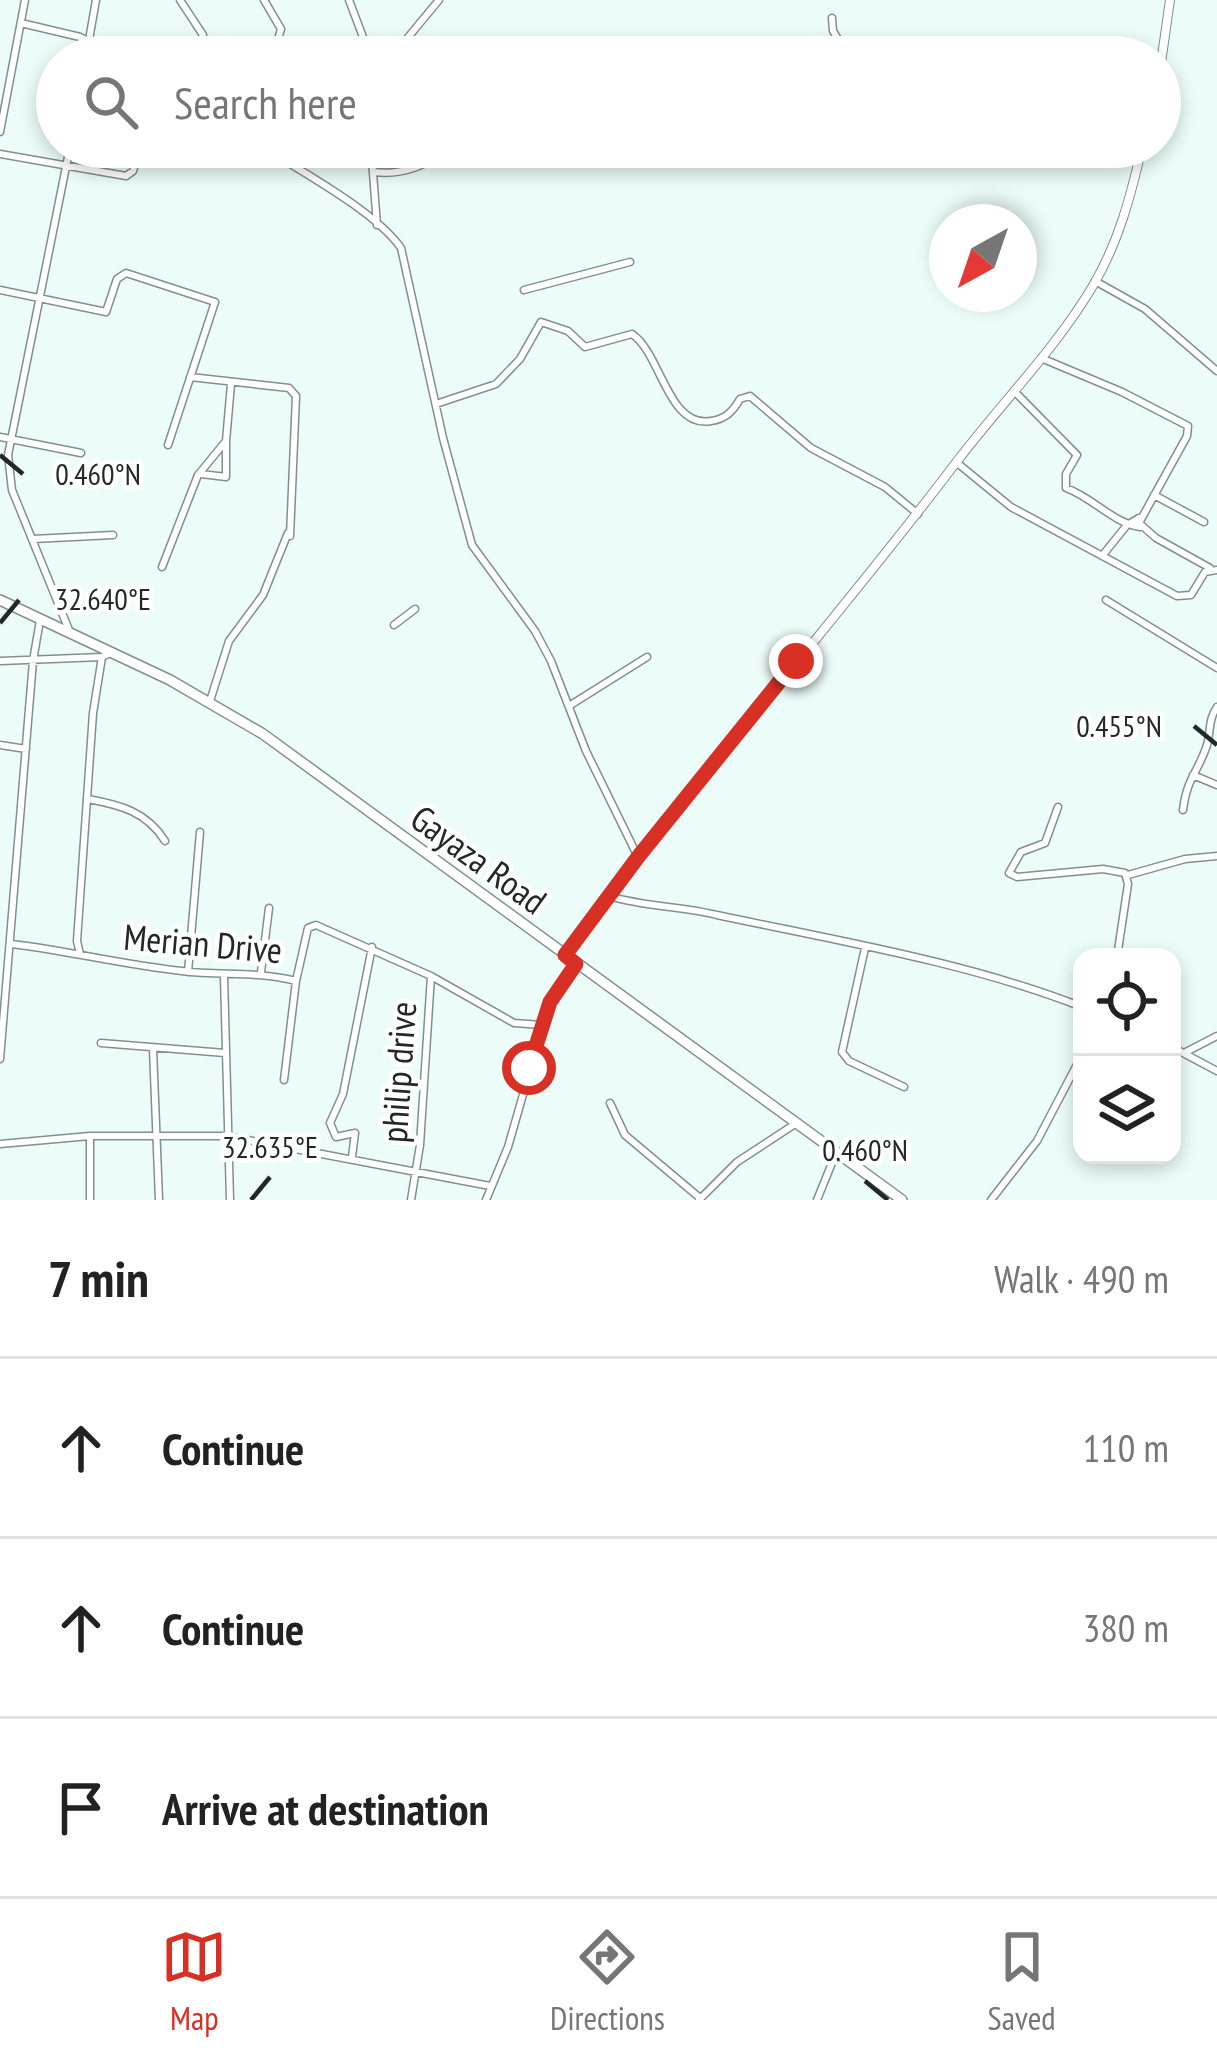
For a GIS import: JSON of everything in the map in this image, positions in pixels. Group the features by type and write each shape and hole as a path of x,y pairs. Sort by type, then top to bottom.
{"main road":[{"name":"Gayaza Road","path":"0,600 69,630 106,655 210,701 263,734 902,1200"}],"street":[{"path":"0,131 25,0"},
{"path":"90,36 96,0"},
{"path":"180,0 203,36"},
{"path":"264,0 281,29 279,36"},
{"path":"349,0 362,36"},
{"path":"408,36 439,0"},
{"path":"1165,36 1170,0"},
{"path":"832,18 836,36"},
{"path":"21,23 73,36"},
{"path":"0,154 36,161"},
{"path":"66,168 8,455 12,490 69,630"},
{"path":"78,168 125,176 134,168"},
{"path":"294,168 377,225 395,240 405,257 472,545 539,638 586,752 638,857"},
{"path":"374,168 377,225"},
{"path":"374,172 392,174 418,168"},
{"path":"565,955 638,857 1041,358 1095,281 1124,220 1137,168"},
{"path":"524,290 630,262"},
{"path":"0,290 106,312 117,279 126,273 211,298 216,307 168,445"},
{"path":"1095,281 1145,309 1217,370"},
{"path":"436,404 496,384 520,359 541,322 568,331 585,347 632,334 646,347 688,418 710,422 732,412 742,397 753,398 811,448 884,487 919,514"},
{"path":"1041,358 1188,426 1139,518 1102,556"},
{"path":"190,377 289,388 296,396 289,534 263,595 230,641 210,701"},
{"path":"198,475 226,477 231,384"},
{"path":"956,462 1011,507 1177,596 1191,595 1214,569 1144,528 1127,526 1066,488 1066,474 1077,454 1014,391"},
{"path":"0,437 81,454"},
{"path":"162,567 198,475 226,441"},
{"path":"1154,495 1204,522"},
{"path":"1139,518 1144,528"},
{"path":"32,539 113,535"},
{"path":"1106,600 1217,668"},
{"path":"394,625 415,609"},
{"path":"0,1059 40,618"},
{"path":"0,662 106,655 93,713 77,941 80,954"},
{"path":"569,706 647,657"},
{"path":"1183,810 1185,785 1206,749 1211,715 1217,707"},
{"path":"0,745 28,749"},
{"path":"1192,774 1217,785"},
{"path":"88,799 136,812 156,826 165,841"},
{"path":"1058,807 1045,843 1021,852 1010,875 1103,869 1128,875 1193,857 1217,856"},
{"path":"188,972 200,832"},
{"path":"1118,948 1128,875"},
{"path":"609,896 716,914 994,978 1073,1004"},
{"path":"261,972 268,908"},
{"name":"Merian Drive","path":"12,944 188,972 224,976 261,972 296,981 312,925 372,947 514,1023 542,1025"},
{"path":"352,1157 356,1135 336,1137 330,1123 344,1094 372,947"},
{"path":"865,948 842,1052 849,1061 904,1087"},
{"path":"486,1200 504,1159 550,1002 576,964"},
{"path":"224,976 230,1200"},
{"name":"philip drive","path":"412,1200 431,976"},
{"path":"284,1080 296,981"},
{"path":"1184,1053 1217,1036"},
{"path":"101,1043 225,1052"},
{"path":"153,1049 159,1200"},
{"path":"1181,1052 1217,1071"},
{"path":"992,1200 1037,1141 1073,1073"},
{"path":"610,1102 625,1135 700,1199 737,1162 798,1122"},
{"path":"0,1144 90,1136 227,1136 490,1186"},
{"path":"90,1136 90,1200"},
{"path":"817,1200 838,1150"}],"route":[{"path":"529,1068 550,1002 576,964 565,955 796,661"}]}
